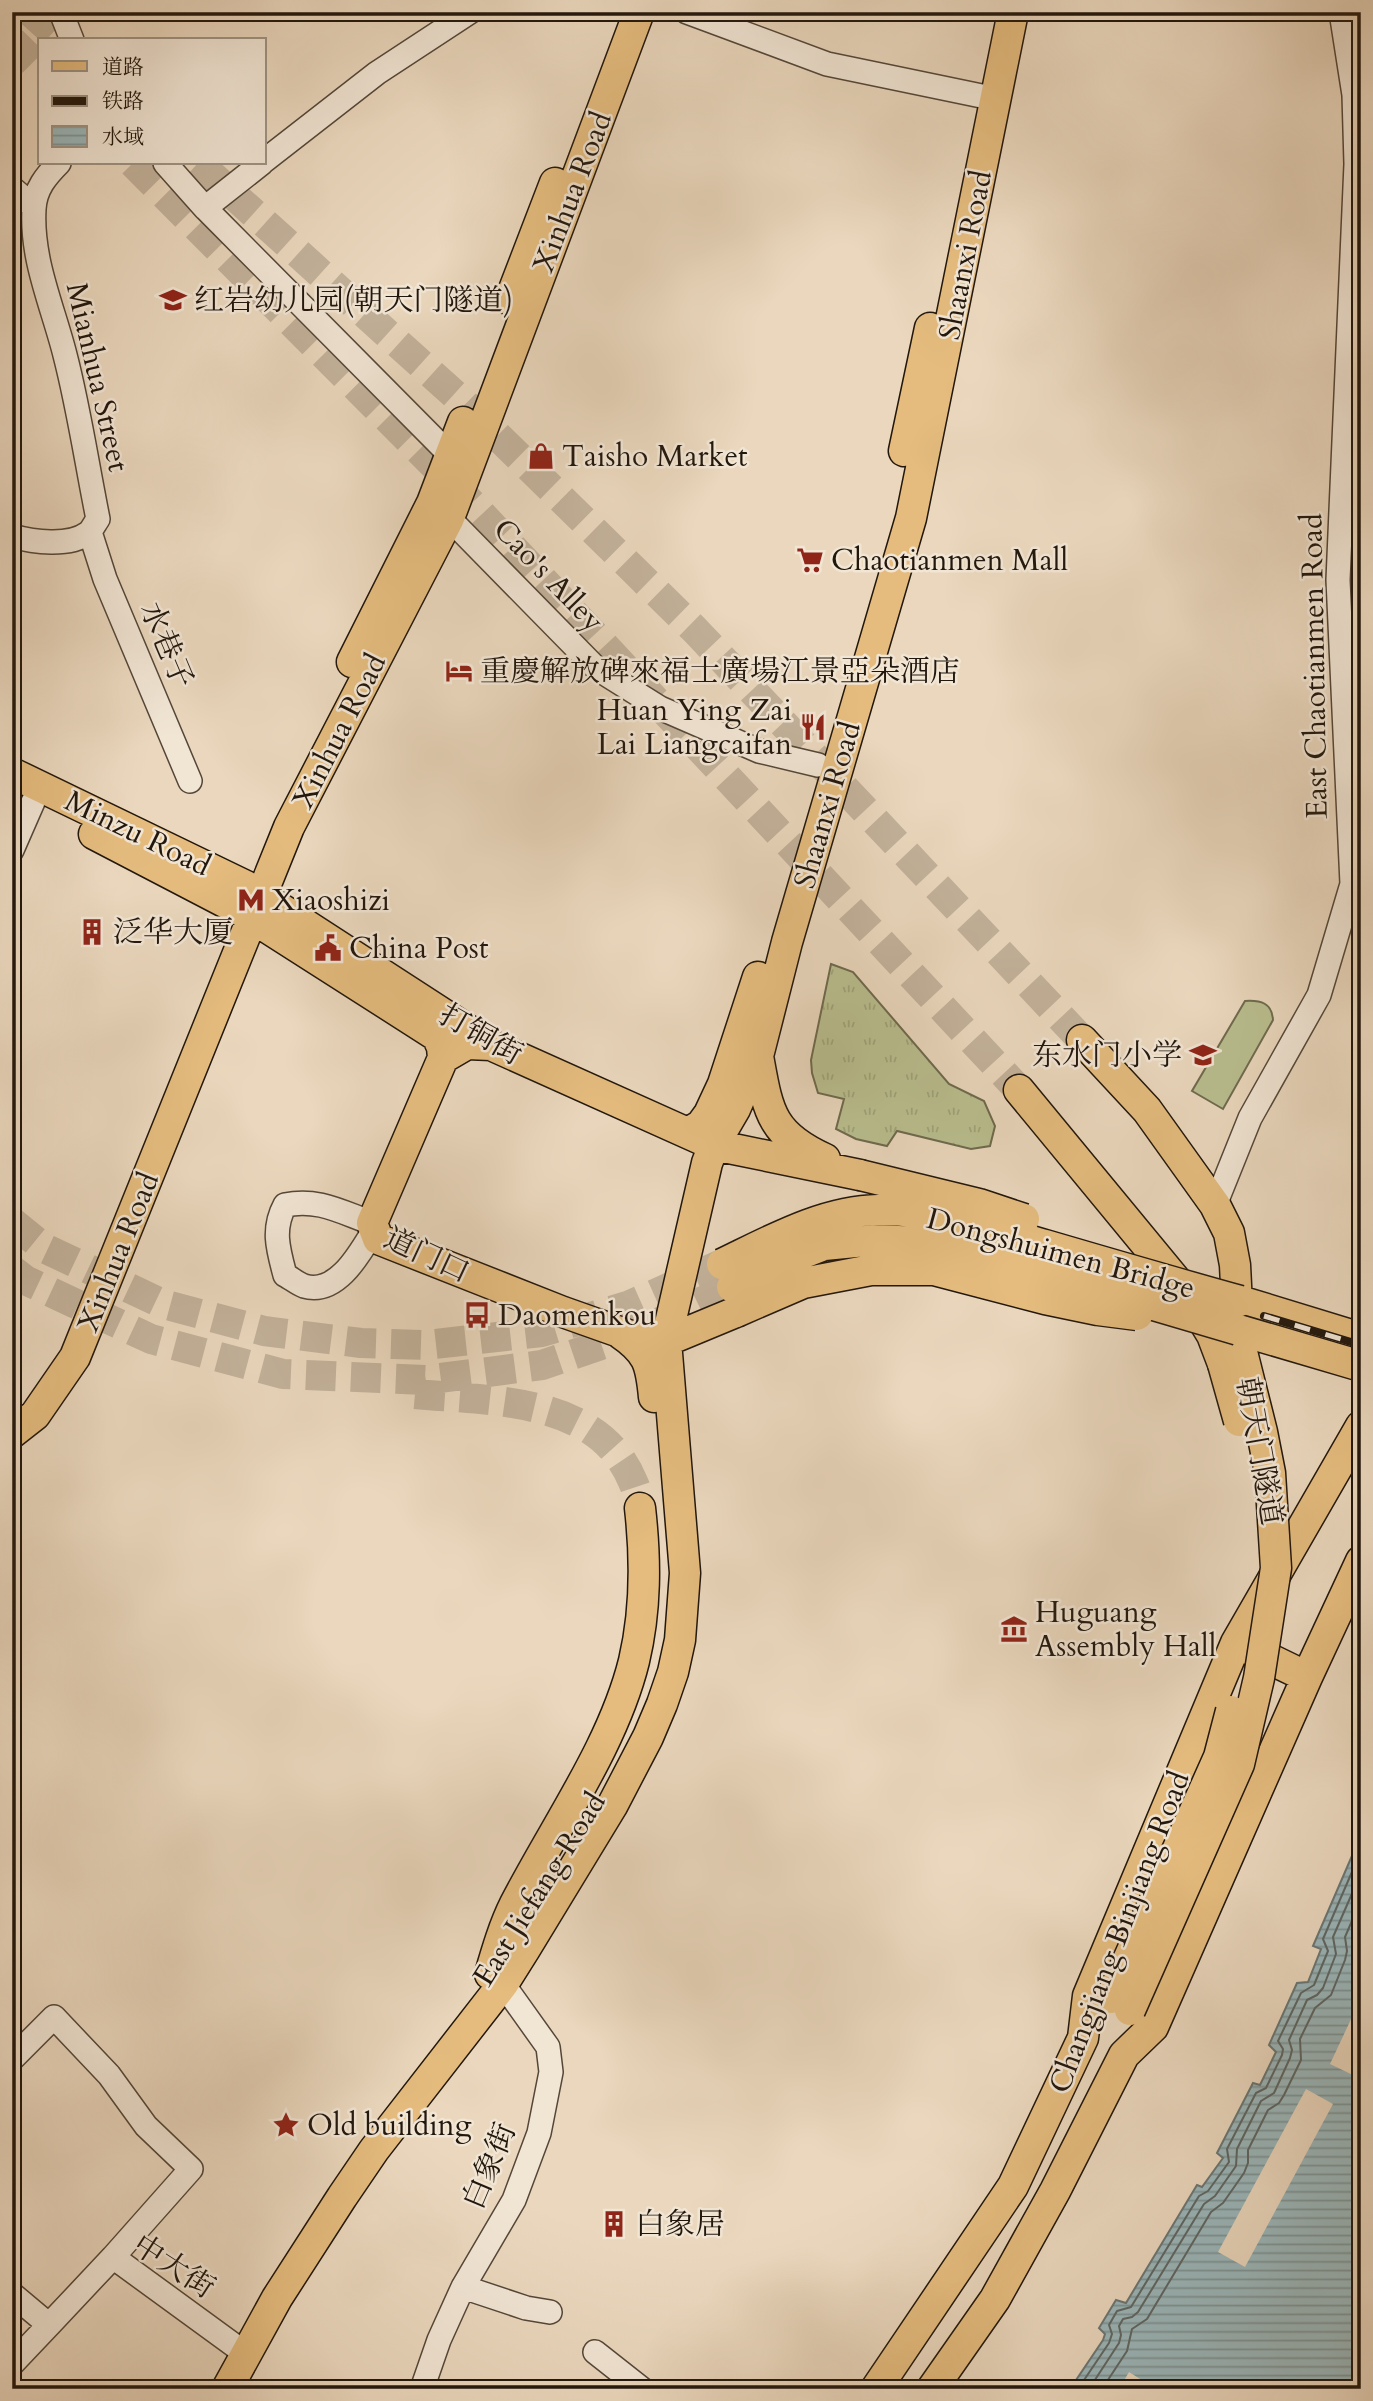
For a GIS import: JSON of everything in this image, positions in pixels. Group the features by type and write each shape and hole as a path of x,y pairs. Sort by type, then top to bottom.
{"main road":[{"name":"Xinhua Road","path":"12,1412 23,1404 59,1349 250,902 289,827 441,510 620,12"},
{"name":"Xinhua Road","path":"458,464 639,12"},
{"name":"Shaanxi Road","path":"701,1139 735,1109 758,1056 787,942 911,518 987,97 993,12"},
{"name":"Shaanxi Road","path":"666,1341 707,1163 701,1139 701,1125 723,1084 752,996 894,505 987,97 1013,12"},
{"name":"Minzu Road","path":"12,773 250,902"},
{"name":"Minzu Road","path":"23,797 250,902"},
{"name":"Xinhua Road","path":"12,1433 35,1415 75,1357 250,902"},
{"name":"打铜街","path":"250,902 301,924 491,1045 701,1139 796,1153 860,1175 979,1204 1079,1238 1238,1315"},
{"name":"打铜街","path":"250,902 437,1036 443,1058"},
{"name":"朝天门隧道","path":"1082,1040 1147,1110 1215,1205 1229,1233 1236,1265 1233,1360"},
{"path":"443,1058 467,1044 491,1045"},
{"path":"758,1056 766,1100 796,1153"},
{"name":"道门口","path":"443,1058 373,1227 379,1239 620,1333 642,1340 666,1341"},
{"name":"朝天门隧道","path":"1019,1090 1188,1295 1212,1335 1233,1360 1262,1432 1270,1473 1276,1568 1259,1678 1239,1764 1120,2004 1083,2038"},
{"name":"Dongshuimen Bridge","path":"666,1341 730,1287 824,1245 876,1240 920,1241 1238,1315 1361,1338"},
{"name":"Dongshuimen Bridge","path":"1238,1315 1361,1366"},
{"name":"East Jiefang Road","path":"496,1979 620,1753 644,1700 662,1636 666,1606 666,1548 651,1371 643,1352 620,1333"},
{"name":"East Jiefang Road","path":"210,2389 283,2288 374,2150 496,1979 632,1770 648,1737 673,1672 680,1640 685,1573 666,1341"},
{"name":"Changjiang Binjiang Road","path":"876,2389 1013,2186 1083,2038 1088,1996 1236,1643 1361,1426"},
{"path":"496,1979 514,1905 552,1841 612,1724 634,1664 644,1601 644,1542 640,1508"},
{"name":"Changjiang Binjiang Road","path":"932,2389 995,2299 1055,2191 1124,2055 1153,2027 1361,1561"},
{"path":"1236,1643 1307,1677"},
{"name":"朝天门隧道","path":"1120,2004 1124,2055"},
{"path":"1083,2038 1124,2055"},
{"name":"East Jiefang Road","path":"227,2389 240,2349"}],"street":[{"path":"61,12 71,38"},
{"path":"266,160 377,73 470,12"},
{"path":"687,12 827,64 987,97"},
{"name":"East Chaotianmen Road","path":"1215,1205 1250,1118 1319,995 1352,884 1354,783 1338,580 1356,164 1353,95 1341,12"},
{"name":"Mianhua Street","path":"58,164 37,190 34,207 35,244 65,356 98,519 90,532"},
{"path":"165,164 458,464"},
{"path":"205,208 260,164"},
{"path":"12,188 34,207"},
{"name":"Cao's Alley","path":"441,510 596,668 660,708 759,751 818,765"},
{"path":"12,536 37,543 76,539 90,532"},
{"name":"水巷子","path":"90,532 105,579 190,781"},
{"path":"12,850 23,797"},
{"name":"白象街","path":"422,2389 439,2340 463,2287 514,2200 539,2133 551,2072 548,2047 496,1979"},
{"path":"12,2059 54,2017 109,2075 146,2126 191,2169 113,2257"},
{"name":"中大街","path":"12,2364 113,2257 240,2349"},
{"path":"463,2287 526,2308 550,2312"},
{"path":"12,2294 49,2325"},
{"path":"595,2352 642,2389"}],"green space":[{"path":"831,964 853,972 949,1084 984,1101 995,1126 990,1146 971,1149 897,1131 887,1146 856,1139 836,1129 844,1099 818,1093 811,1060"},
{"path":"1245,1001 1256,1001 1268,1006 1273,1020 1223,1109 1192,1091"}],"water":[{"path":"1361,1835 1361,2389 1070,2389 1103,2340 1105,2334 1099,2328 1116,2300 1126,2303 1197,2185 1202,2187 1223,2158 1217,2153 1253,2083 1260,2085 1276,2052 1269,2045 1297,1983 1308,1982 1321,1949 1313,1946"}],"pier":[{"path":"1361,1998 1361,2069 1357,2077 1330,2064"},
{"path":"1306,2089 1333,2104 1245,2267 1218,2252"},
{"path":"1129,2372 1148,2384 1146,2389 1119,2389"}],"tunnel":[{"path":"31,12 60,38"},
{"path":"12,41 38,67"},
{"path":"134,164 454,485 1019,1090"},
{"path":"199,164 464,403 695,630 1082,1040"},
{"path":"12,1222 44,1248 163,1304 264,1331 361,1343 425,1345 542,1332 630,1305 722,1264"},
{"path":"12,1270 25,1280 151,1339 283,1374 425,1380 542,1365 639,1332 732,1287"},
{"path":"415,1394 508,1403 540,1409 569,1419 595,1433 617,1454 634,1485 640,1508"}],"railway":[{"path":"1264,1316 1361,1345"},
{"path":"1259,1331 1361,1362"}],"place":[{"name":"红岩幼儿园(朝天门隧道)","path":"173,300"},
{"name":"Taisho Market","path":"541,456"},
{"name":"Chaotianmen Mall","path":"810,560"},
{"name":"重慶解放碑來福士廣場江景亞朵酒店","path":"459,671"},
{"name":"Huan Ying Zai Lai Liangcaifan","path":"813,727"},
{"name":"Xiaoshizi","path":"251,900"},
{"name":"泛华大厦","path":"92,932"},
{"name":"China Post","path":"328,948"},
{"name":"东水门小学","path":"1203,1055"},
{"name":"Daomenkou","path":"477,1315"},
{"name":"Huguang Assembly Hall","path":"1014,1629"},
{"name":"Old building","path":"286,2125"},
{"name":"白象居","path":"614,2224"}]}
